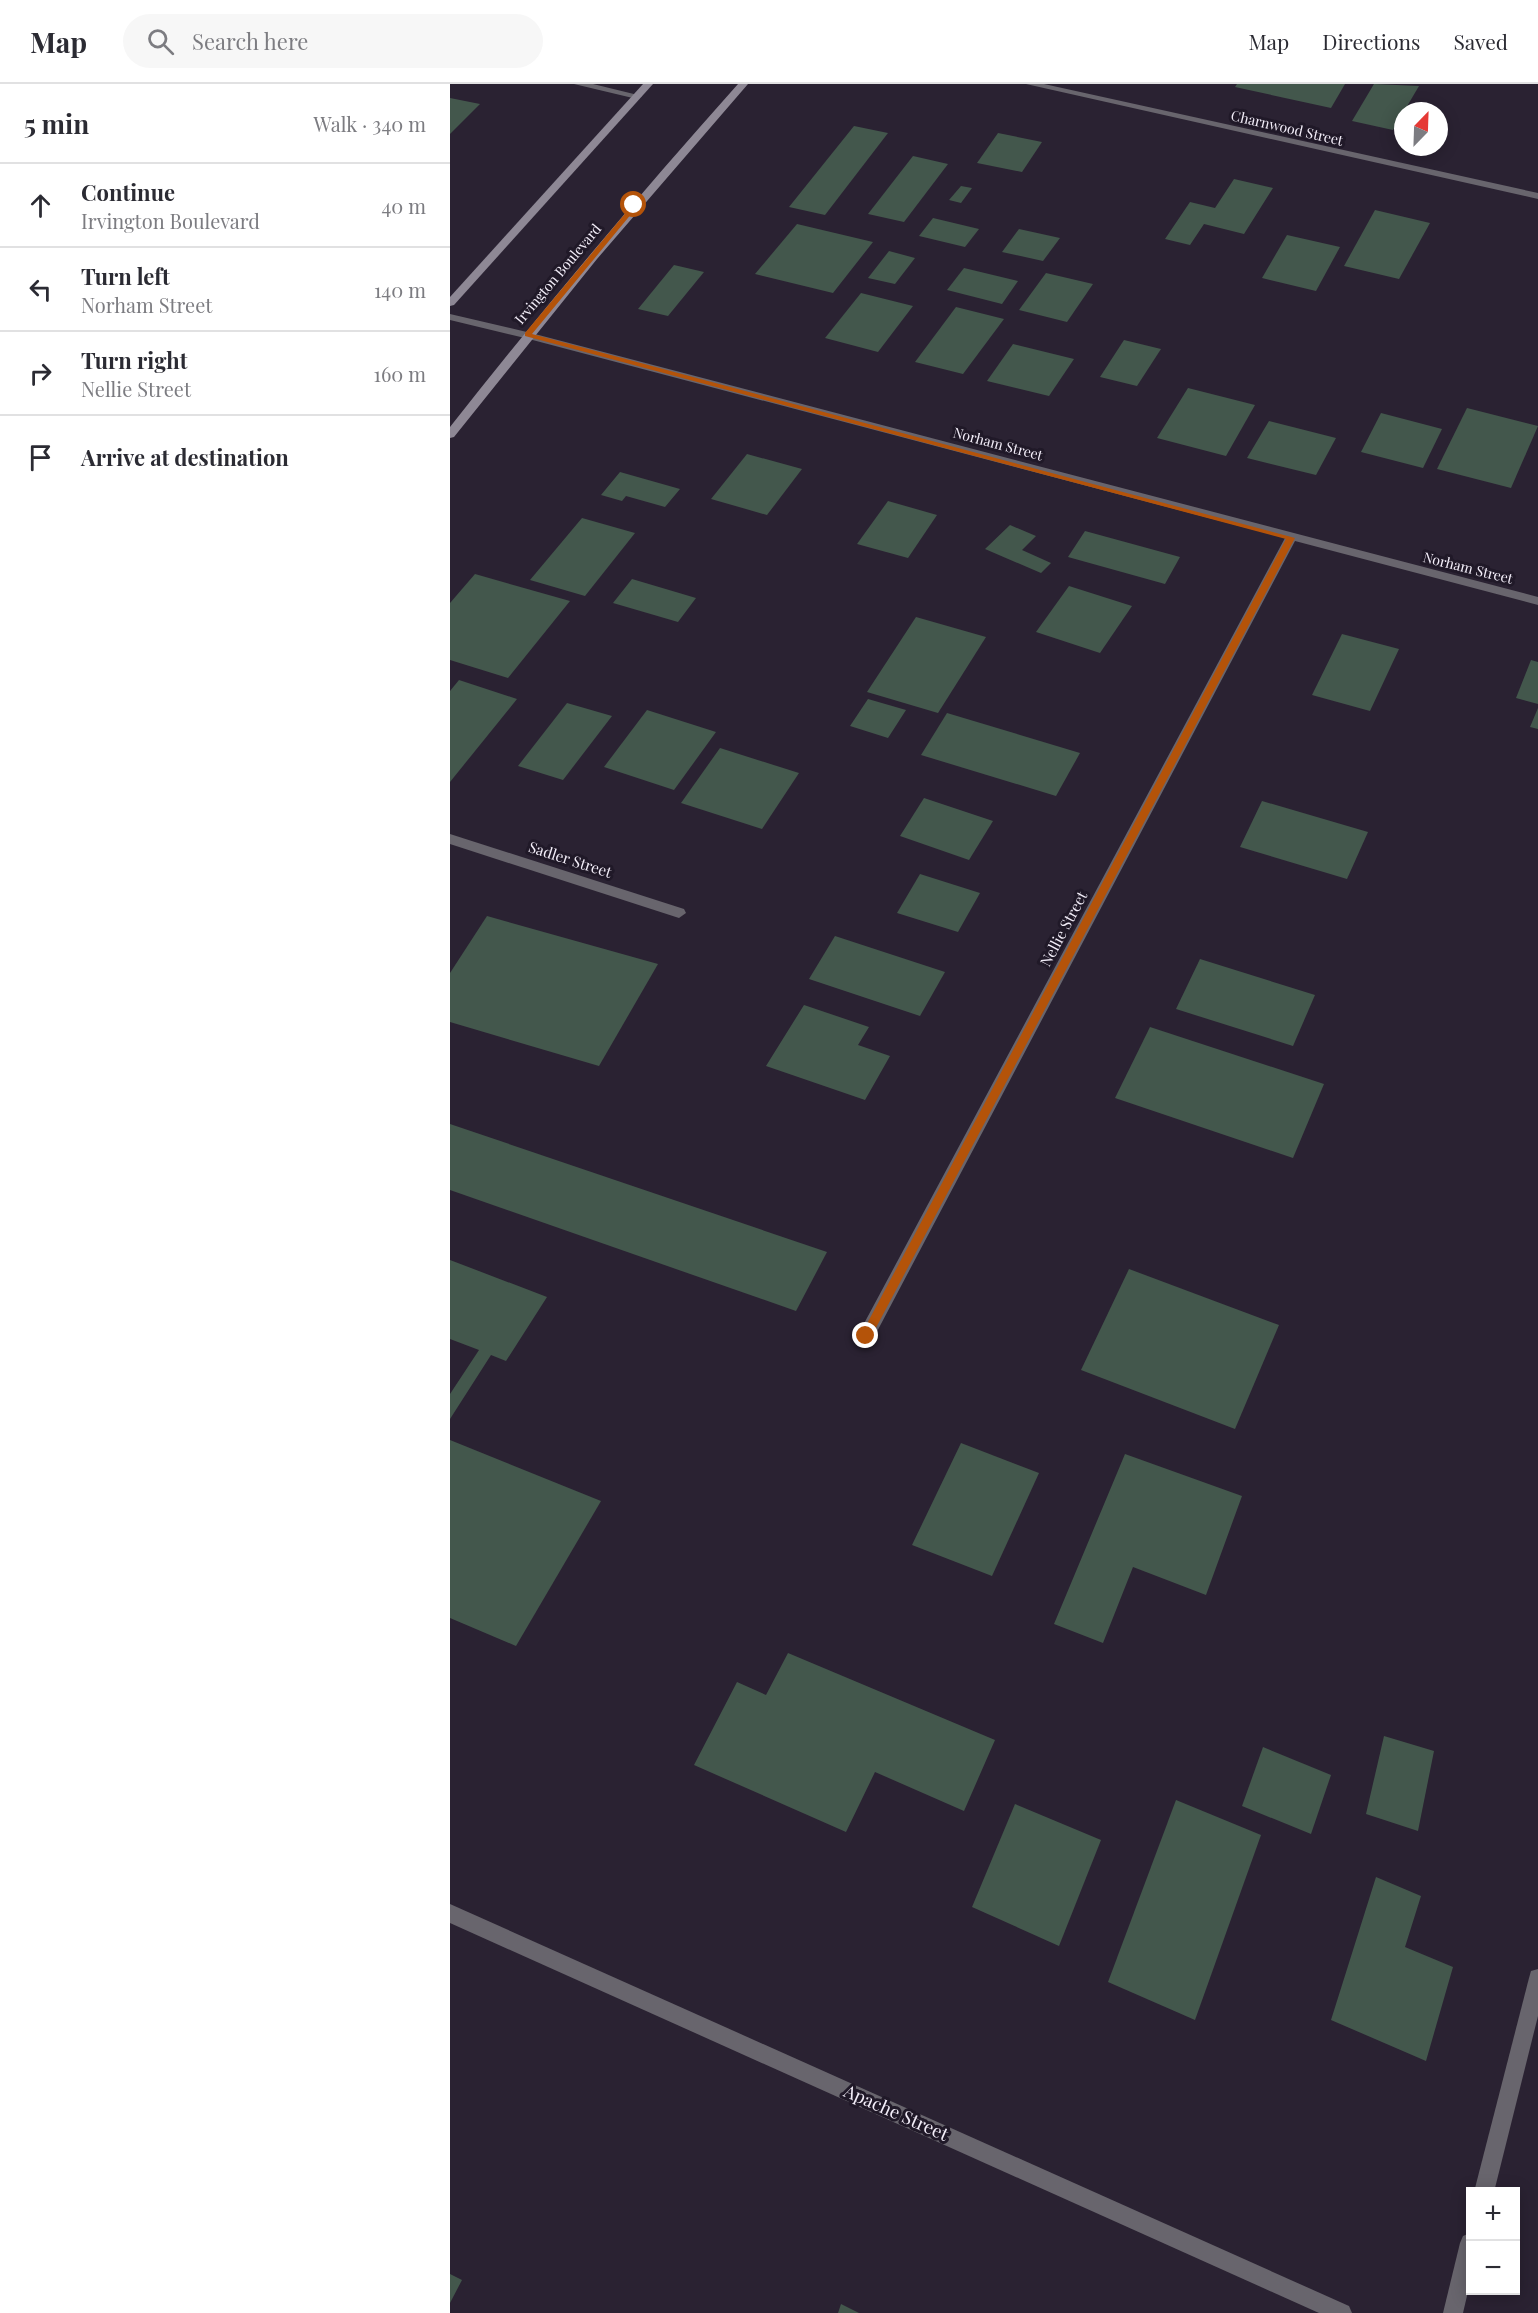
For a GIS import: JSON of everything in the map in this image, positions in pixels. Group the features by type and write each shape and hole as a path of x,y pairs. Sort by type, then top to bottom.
{"main road":[{"path":"450,303 648,84"},
{"name":"Irvington Boulevard","path":"450,435 527,335 634,205 743,84"}],"street":[{"path":"579,84 637,96"},
{"name":"Charnwood Street","path":"1031,84 1538,196"},
{"name":"Norham Street","path":"450,317 527,335 1291,538 1538,601"},
{"name":"Nellie Street","path":"866,1336 1291,538"},
{"name":"Sadler Street","path":"450,840 679,913"},
{"name":"Apache Street","path":"450,1913 1342,2313"},
{"path":"1485,2187 1538,1978"},
{"path":"1453,2313 1466,2259"}],"building":[{"path":"1237,84 1345,84 1331,108 1235,87"},
{"path":"1374,84 1419,86 1410,102 1394,102 1393,130 1352,121"},
{"path":"450,98 480,104 450,134"},
{"path":"854,126 888,133 825,215 789,207"},
{"path":"998,133 1042,142 1022,172 977,163"},
{"path":"913,156 948,164 904,222 868,214"},
{"path":"1234,179 1273,188 1244,234 1204,224 1190,245 1165,239 1190,202 1215,208"},
{"path":"961,186 972,188 961,203 949,200"},
{"path":"1375,210 1430,223 1399,279 1344,266"},
{"path":"933,218 979,229 965,247 919,236"},
{"path":"797,224 873,242 833,293 755,274"},
{"path":"1019,229 1060,238 1043,261 1002,252"},
{"path":"1287,235 1340,247 1316,291 1262,278"},
{"path":"889,251 915,258 895,284 868,278"},
{"path":"674,265 704,272 668,316 638,309"},
{"path":"964,268 1018,281 1002,304 947,290"},
{"path":"1046,273 1093,284 1067,322 1019,310"},
{"path":"861,293 913,306 878,352 825,338"},
{"path":"956,307 1004,319 963,374 915,362"},
{"path":"1124,340 1161,349 1137,386 1100,377"},
{"path":"1013,344 1074,359 1049,396 987,381"},
{"path":"1188,388 1255,405 1226,456 1157,438"},
{"path":"1467,408 1538,426 1511,488 1437,469"},
{"path":"1381,413 1442,429 1423,468 1361,452"},
{"path":"1269,421 1336,438 1316,475 1247,458"},
{"path":"747,454 802,469 767,515 711,499"},
{"path":"620,472 680,489 665,507 626,496 622,501 601,495"},
{"path":"888,501 937,515 908,558 857,544"},
{"path":"582,518 635,533 585,596 530,580"},
{"path":"1010,525 1036,536 1022,550 1051,563 1041,573 985,549"},
{"path":"1085,531 1180,557 1165,584 1068,557"},
{"path":"475,574 570,601 508,678 450,660 450,603"},
{"path":"632,579 696,598 678,622 613,603"},
{"path":"1069,586 1132,606 1100,653 1036,632"},
{"path":"916,617 986,637 938,713 867,692"},
{"path":"1342,634 1399,649 1370,711 1312,695"},
{"path":"1531,660 1538,662 1538,704 1516,698"},
{"path":"459,680 517,699 450,782 450,691"},
{"path":"868,699 906,710 888,738 850,726"},
{"path":"567,703 612,716 563,780 518,766"},
{"path":"1538,708 1538,729 1530,727"},
{"path":"647,710 716,732 674,790 604,767"},
{"path":"947,713 1080,753 1056,796 921,755"},
{"path":"720,748 799,773 762,829 681,803"},
{"path":"924,798 993,821 969,860 900,836"},
{"path":"1262,801 1368,832 1347,879 1240,847"},
{"path":"920,874 980,893 958,932 897,913"},
{"path":"487,916 658,964 599,1066 450,1022 450,973"},
{"path":"835,936 945,972 920,1016 809,979"},
{"path":"1200,959 1315,995 1293,1046 1176,1009"},
{"path":"804,1005 869,1027 858,1045 890,1056 865,1100 766,1066"},
{"path":"1150,1027 1324,1084 1293,1158 1115,1098"},
{"path":"450,1124 827,1252 796,1311 450,1190"},
{"path":"450,1260 547,1297 506,1361 491,1355 450,1419 450,1394 479,1350 450,1339"},
{"path":"1129,1269 1279,1325 1235,1429 1081,1370"},
{"path":"450,1440 601,1501 516,1646 450,1618"},
{"path":"961,1443 1039,1473 992,1576 912,1545"},
{"path":"1125,1454 1242,1496 1206,1595 1133,1567 1103,1643 1054,1624"},
{"path":"788,1653 995,1740 964,1811 875,1772 846,1832 694,1765 737,1682 766,1695"},
{"path":"1384,1736 1434,1751 1418,1831 1366,1814"},
{"path":"1263,1747 1331,1775 1311,1834 1242,1806"},
{"path":"1176,1800 1261,1835 1195,2020 1108,1982"},
{"path":"1015,1804 1101,1840 1059,1946 972,1907"},
{"path":"1376,1877 1421,1896 1405,1947 1453,1967 1426,2061 1331,2020"},
{"path":"450,2274 462,2280 450,2303"},
{"path":"841,2304 859,2313 838,2313"}],"route":[{"path":"634,205 527,335 1291,538 866,1336"}]}
